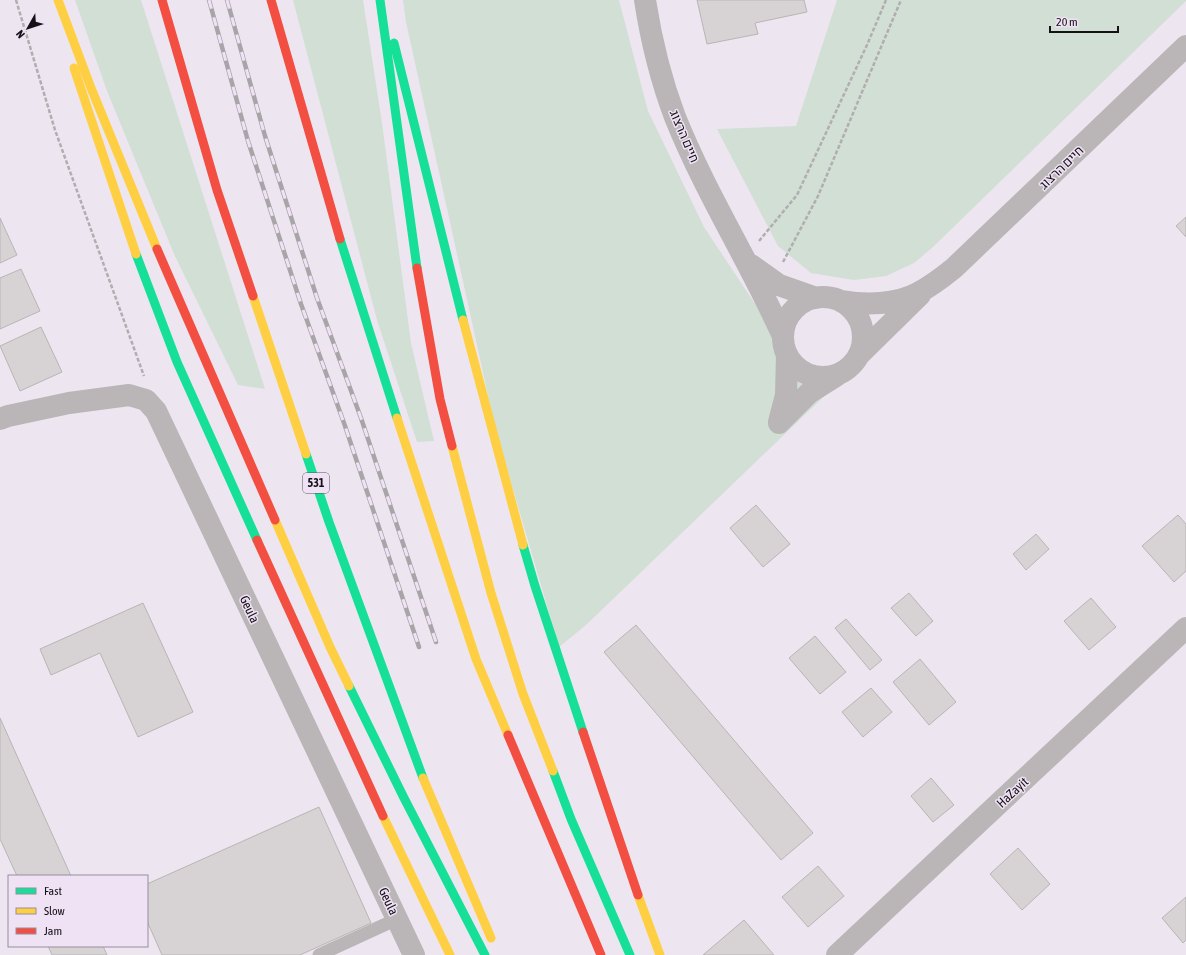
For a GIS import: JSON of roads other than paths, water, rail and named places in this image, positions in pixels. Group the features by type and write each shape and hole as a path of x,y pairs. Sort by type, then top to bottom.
{"main road":[{"path":"52,0 128,233 150,295 177,362 394,841 450,955"},
{"path":"58,0 91,88 151,236 330,647 403,796 485,955"},
{"name":"531","path":"162,0 217,190 329,522 422,777 495,948"},
{"path":"271,0 353,286 476,659 601,955"},
{"path":"382,0 416,264 444,414 491,593 523,694 571,819 630,955"},
{"path":"382,0 471,354 535,586 621,849 645,919 660,955"}],"street":[{"name":"חיים הרצוג","path":"645,0 658,61 675,116 725,222 747,260 785,344"},
{"name":"חיים הרצוג","path":"859,355 893,320 933,284 954,268 1186,46"},
{"name":"חיים הרצוג","path":"747,260 773,281 794,291 816,298"},
{"name":"חיים הרצוג","path":"842,301 859,304 890,301 917,294 933,284"},
{"path":"829,297 842,301 852,310 860,321 863,334 862,347 859,355 848,369 809,393 779,423 786,395 786,321 793,310 803,302 816,298 829,297"},
{"path":"785,344 798,369 810,376 823,378 836,376"},
{"name":"Geula","path":"3,412 129,395 146,400 156,411 414,955"},
{"name":"HaZayit","path":"837,955 1186,628"}],"lane":[{"path":"319,955 397,918"}],"railway":[{"path":"209,0 248,141 301,304 344,423 419,647"},
{"path":"227,0 265,136 317,298 361,418 436,642"}]}
